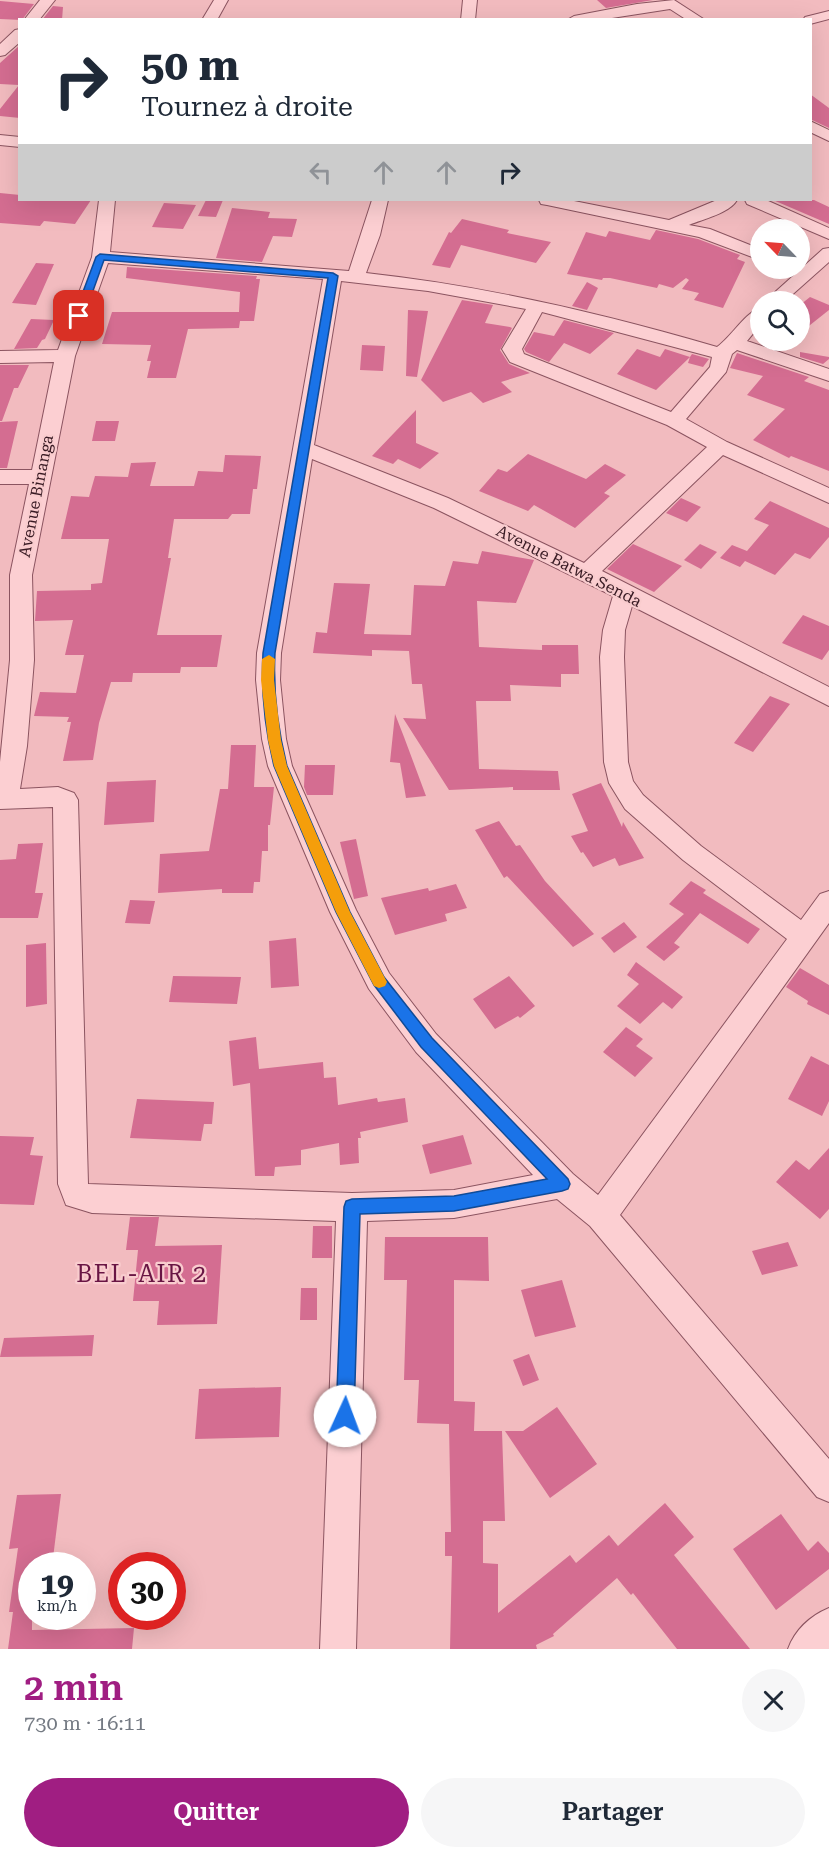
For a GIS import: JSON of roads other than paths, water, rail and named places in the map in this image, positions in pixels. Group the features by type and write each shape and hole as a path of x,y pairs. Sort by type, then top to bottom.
{"street":[{"path":"33,18 48,0"},
{"path":"210,18 221,0"},
{"path":"468,18 470,0"},
{"path":"582,18 638,4 675,5 695,18"},
{"path":"812,19 829,15"},
{"path":"0,52 18,35"},
{"path":"813,120 829,136"},
{"path":"0,140 18,141"},
{"name":"Avenue Binanga","path":"3,799 15,746 22,660 21,575 65,356 100,257 108,201"},
{"path":"380,201 371,235 345,276 303,448 268,666 274,740 280,766 343,912 379,981 426,1043 562,1184 602,1216 829,1485"},
{"path":"560,201 598,204 670,226 704,233 750,251"},
{"path":"670,226 727,201"},
{"path":"755,201 829,234"},
{"path":"810,265 829,253"},
{"path":"100,257 345,276 429,286 537,305 728,348 829,375"},
{"path":"783,291 794,279"},
{"path":"537,305 512,349 515,357 603,390 674,421 720,446 829,496"},
{"path":"674,421 719,368 728,348 750,325"},
{"path":"0,357 65,356"},
{"path":"588,573 720,446"},
{"name":"Avenue Batwa Senda","path":"303,448 441,503 588,573 829,697"},
{"path":"0,477 39,477"},
{"path":"625,593 614,630 612,657 616,762 621,783 634,802 692,854 804,937"},
{"path":"3,799 58,798 65,800 73,1184 76,1196 92,1199 352,1207 454,1204 562,1184"},
{"path":"602,1216 829,902"},
{"path":"338,1649 352,1207"},
{"path":"806,1649 829,1626"}],"district":[{"name":"BEL-AIR 2","path":"142,1274"}]}
